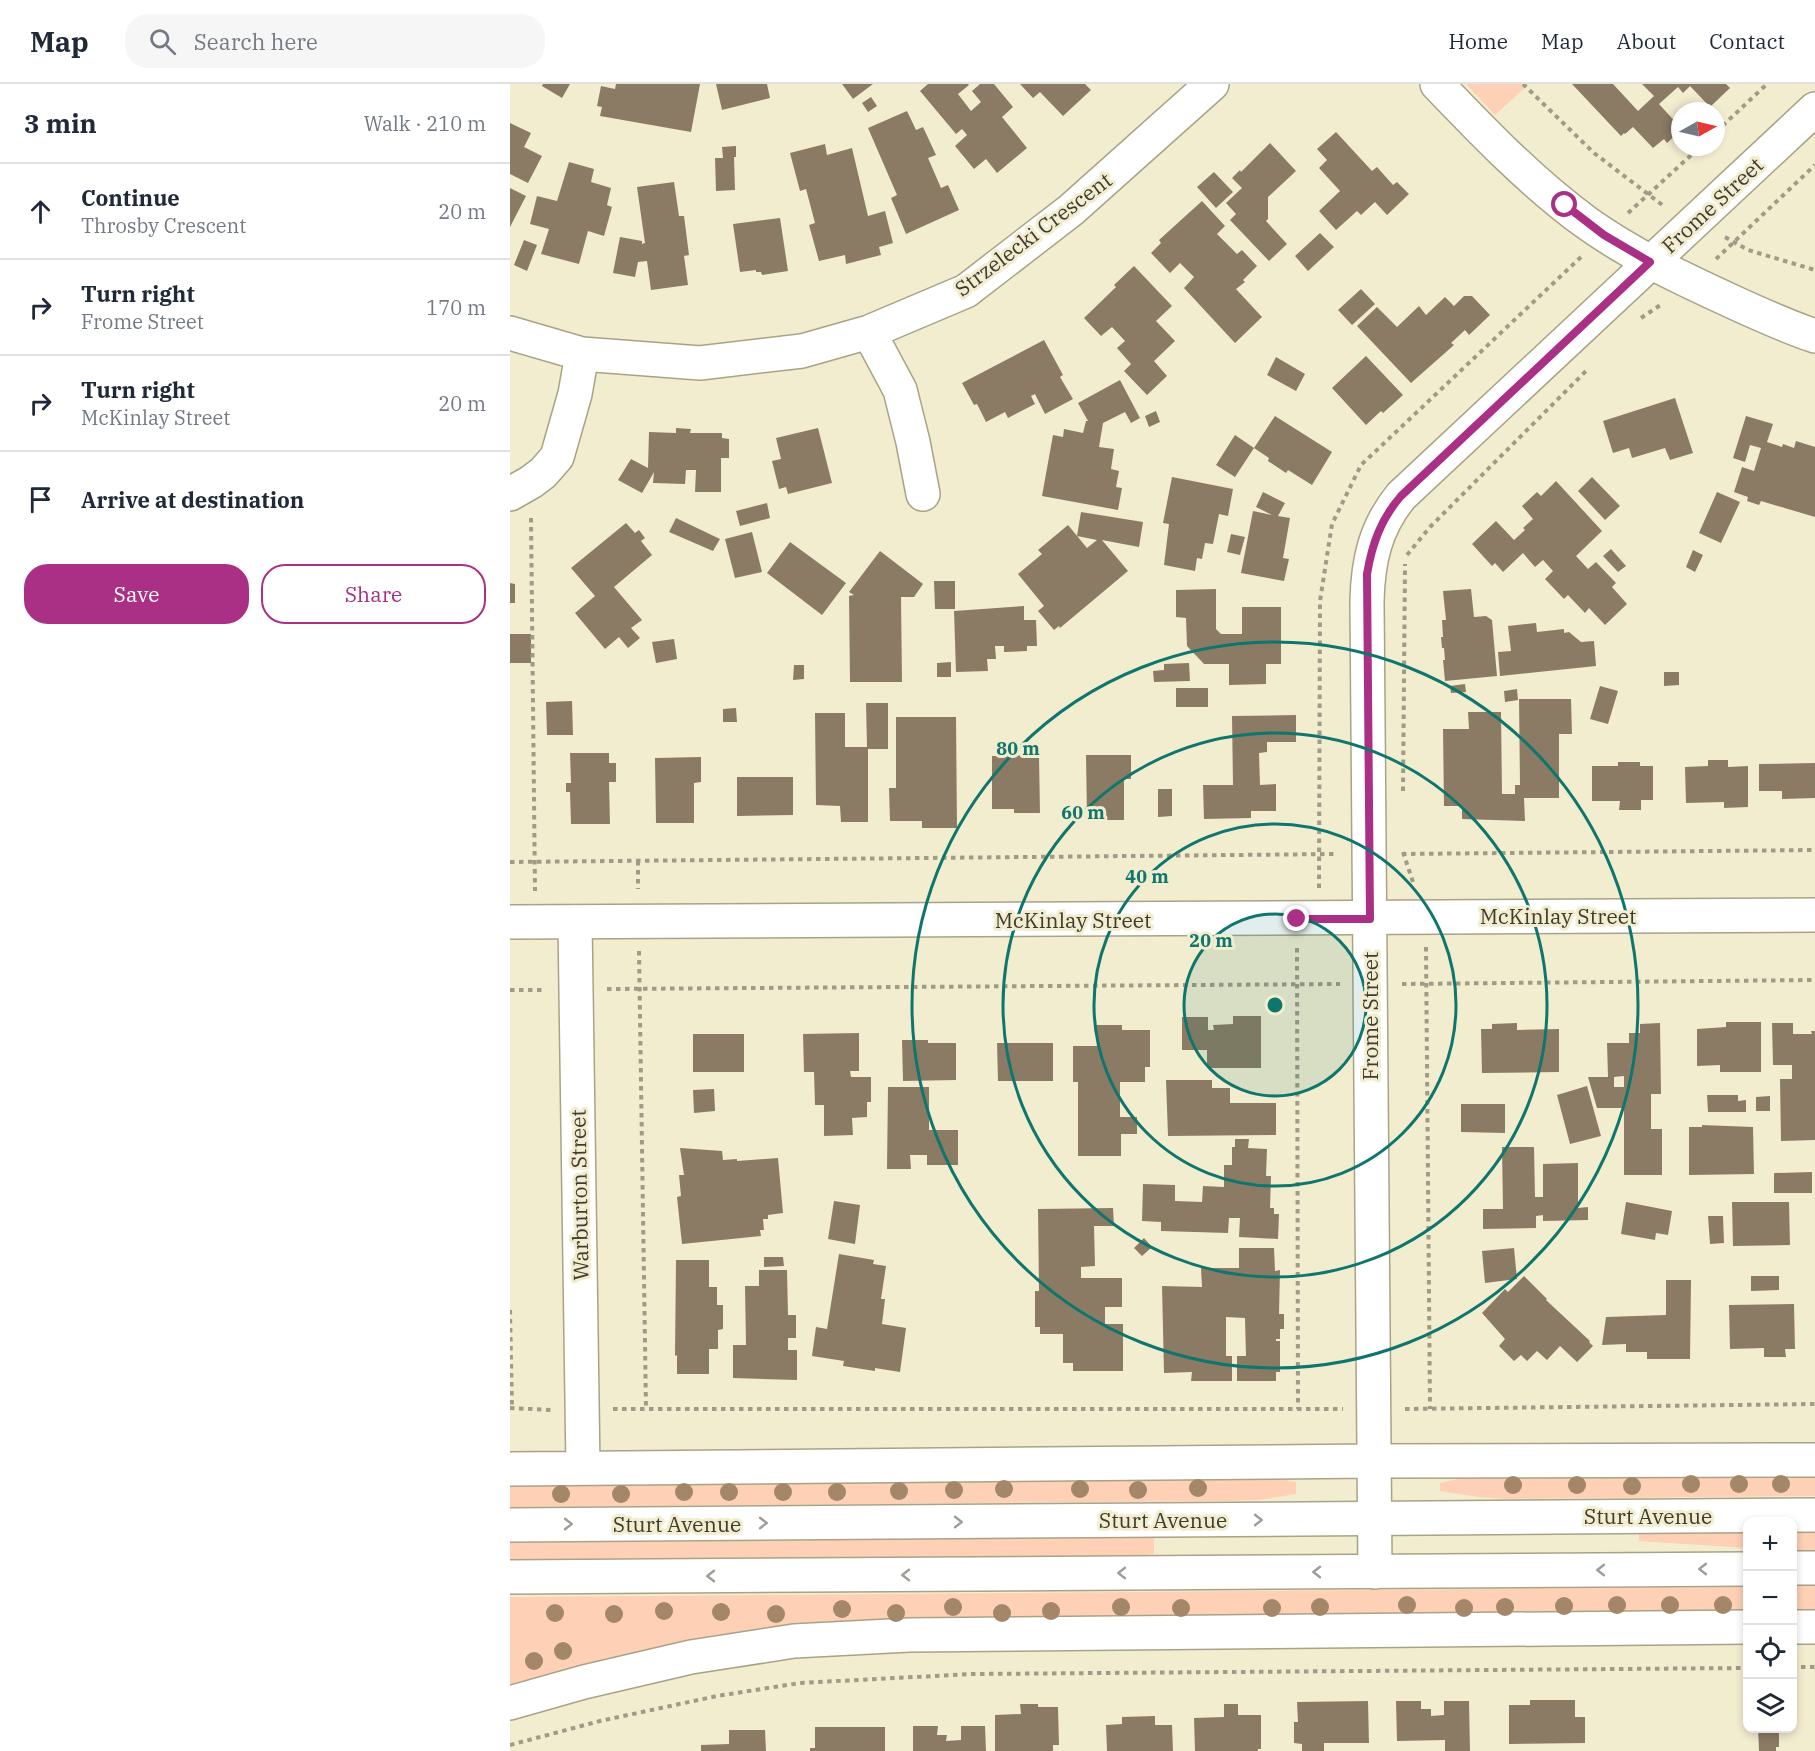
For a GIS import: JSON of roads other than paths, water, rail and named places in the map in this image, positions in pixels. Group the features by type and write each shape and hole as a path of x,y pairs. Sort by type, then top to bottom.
{"street":[{"name":"Strzelecki Crescent","path":"510,333 582,354 700,363 802,351 869,332 966,291 1071,210 1212,84"},
{"path":"1437,84 1492,142 1594,228 1690,283 1815,336"},
{"name":"Frome Street","path":"1375,1572 1367,574 1375,539 1382,523 1401,496 1815,109"},
{"path":"869,332 900,390 923,494"},
{"path":"520,488 543,473 557,457 575,394 582,354"},
{"name":"McKinlay Street","path":"523,922 1815,915"},
{"name":"Warburton Street","path":"575,922 583,1468"},
{"path":"510,1469 1374,1461 1815,1460"},
{"name":"Sturt Avenue","path":"510,1525 1815,1515"},
{"path":"1797,1568 1815,1568"},
{"path":"510,1577 1743,1569"},
{"path":"510,1703 584,1682 691,1657 794,1641 909,1635 1743,1627"},
{"path":"1797,1627 1815,1627"}]}
